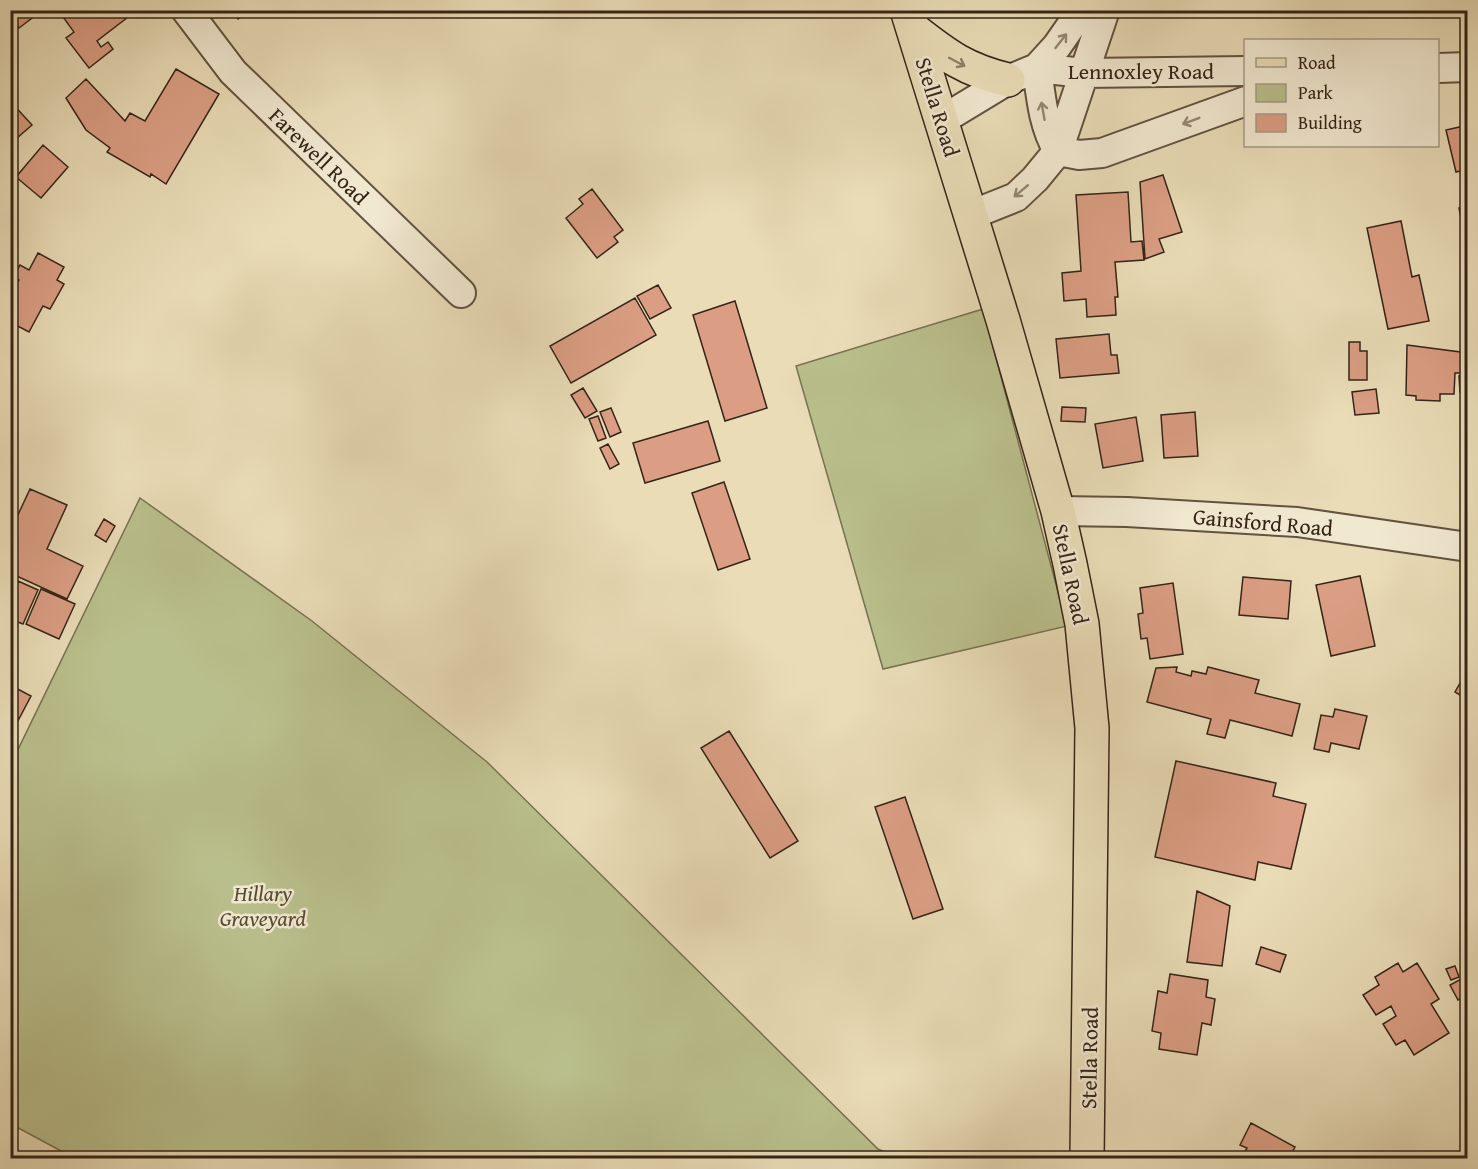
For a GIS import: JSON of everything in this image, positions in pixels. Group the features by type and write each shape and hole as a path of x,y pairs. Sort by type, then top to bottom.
{"main road":[{"path":"910,20 944,54 962,64 983,74 1023,74"},
{"name":"Stella Road","path":"910,20 971,215 1058,511 1082,624 1092,728 1087,1158"}],"street":[{"name":"Farewell Road","path":"186,10 233,72 460,293"},
{"path":"942,120 1023,74 1057,46 1082,10"},
{"path":"971,215 1016,197 1035,179 1058,151 1105,10"},
{"path":"1439,68 1467,68"},
{"name":"Lennoxley Road","path":"1244,71 1023,74 1058,151 1079,155 1102,153 1244,101"},
{"name":"Gainsford Road","path":"1058,511 1127,512 1297,522 1467,547"}],"green space":[{"path":"983,309 1067,626 883,669 796,366"},
{"name":"Hillary Graveyard","path":"140,498 312,621 487,762 878,1149 898,1158 74,1158 11,1124 11,764"}],"building":[{"path":"10,10 32,10 36,15 19,28 10,17"},
{"path":"58,10 130,10 132,14 97,41 101,47 108,42 113,49 89,68 66,38 74,32"},
{"path":"232,10 250,10 238,19"},
{"path":"1197,10 1238,10 1238,11 1198,14"},
{"path":"176,69 219,94 166,184 107,152 110,148 86,130 66,98 86,79 125,121 130,113 145,121"},
{"path":"10,101 32,125 10,144"},
{"path":"1464,126 1468,139 1468,169 1456,172 1446,130"},
{"path":"43,145 68,167 41,198 16,177"},
{"path":"1163,175 1182,232 1159,239 1164,252 1145,259 1140,182"},
{"path":"592,189 623,230 614,237 618,242 597,258 566,218 583,204 579,199"},
{"path":"1128,192 1131,242 1142,241 1144,260 1115,262 1118,297 1115,297 1116,315 1087,317 1086,299 1064,301 1062,273 1081,271 1076,195"},
{"path":"1468,197 1468,235 1464,235 1459,208 1462,207 1461,198"},
{"path":"1401,221 1412,277 1419,275 1429,321 1388,329 1367,228"},
{"path":"38,253 64,267 57,280 64,284 50,309 43,306 29,332 10,322 10,293 19,280 13,277 20,265 29,270"},
{"path":"658,285 671,308 650,319 637,296"},
{"path":"635,298 656,335 571,383 550,346"},
{"path":"735,301 767,408 725,421 693,315"},
{"path":"1109,334 1111,355 1117,355 1119,373 1060,378 1056,339"},
{"path":"1349,342 1360,342 1360,351 1367,351 1367,380 1349,380"},
{"path":"1407,345 1468,353 1468,373 1455,373 1454,394 1440,394 1440,401 1416,400 1416,396 1406,395"},
{"path":"1468,375 1468,392 1460,392 1459,376"},
{"path":"583,388 597,411 585,418 571,395"},
{"path":"1376,389 1379,413 1355,415 1352,392"},
{"path":"1062,407 1086,408 1085,422 1061,421"},
{"path":"611,408 621,432 610,437 600,412"},
{"path":"1195,412 1198,456 1164,458 1161,415"},
{"path":"598,416 606,438 598,441 589,419"},
{"path":"1136,417 1143,461 1103,468 1095,424"},
{"path":"708,421 720,461 645,483 633,443"},
{"path":"608,444 619,464 610,469 600,448"},
{"path":"724,482 750,559 718,570 692,493"},
{"path":"30,489 67,505 47,549 83,566 67,599 10,573 10,532"},
{"path":"104,519 115,526 106,542 95,535"},
{"path":"1360,576 1375,646 1331,656 1316,585"},
{"path":"1243,577 1291,581 1288,619 1239,615"},
{"path":"18,581 38,590 23,624 10,619 10,599"},
{"path":"1173,583 1183,654 1150,659 1147,638 1141,639 1138,614 1143,613 1140,588"},
{"path":"41,589 75,604 59,639 26,624"},
{"path":"1177,667 1176,672 1191,676 1192,671 1206,674 1208,667 1259,680 1255,693 1300,704 1292,736 1230,720 1225,738 1207,734 1211,719 1147,702 1156,668"},
{"path":"1468,669 1468,700 1455,692"},
{"path":"12,686 31,696 10,736 10,688"},
{"path":"1335,709 1367,716 1359,749 1331,743 1329,752 1314,749 1321,715 1333,717"},
{"path":"729,731 798,841 770,858 701,748"},
{"path":"1176,761 1276,783 1273,796 1306,804 1291,869 1258,862 1255,880 1155,857"},
{"path":"905,797 943,909 913,919 875,807"},
{"path":"1197,891 1230,906 1222,966 1187,962"},
{"path":"1261,947 1286,955 1280,972 1256,964"},
{"path":"1398,963 1403,972 1417,963 1439,999 1431,1004 1449,1033 1414,1055 1405,1040 1396,1045 1383,1024 1396,1016 1391,1006 1376,1015 1363,995 1379,985 1375,977"},
{"path":"1455,966 1459,977 1451,980 1446,969"},
{"path":"1170,974 1208,980 1206,997 1215,999 1211,1025 1202,1023 1197,1055 1159,1049 1161,1033 1152,1031 1158,991 1167,993"},
{"path":"1463,978 1468,986 1468,995 1458,1000 1450,985"},
{"path":"1251,1123 1295,1147 1289,1158 1241,1158 1247,1148 1240,1145"}]}
